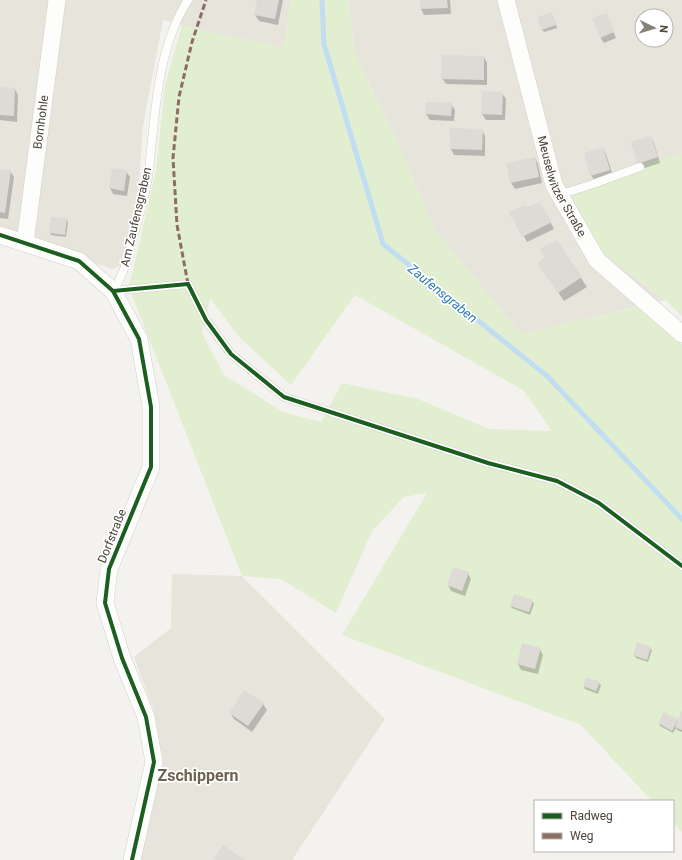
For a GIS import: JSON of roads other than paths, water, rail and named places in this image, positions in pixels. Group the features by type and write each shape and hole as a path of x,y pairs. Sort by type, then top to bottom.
{"street":[{"name":"Bornhohle","path":"25,243 57,0"},
{"name":"Meuselwitzer Straße","path":"506,0 554,185 559,195 597,260 682,334"},
{"path":"0,235 79,261 113,291"},
{"name":"Dorfstraße","path":"113,291 139,339 151,407 151,467 109,569 105,603 122,658 146,717 154,762 132,860"}],"lane":[{"name":"Am Zaufensgraben","path":"113,291 122,277 149,171 154,114 164,58 178,15 188,0"},
{"path":"559,195 640,167"},
{"path":"113,291 188,284 206,320 230,354 284,397 488,462 557,481 599,503 682,566"}],"waterway":[{"name":"Zaufensgraben","path":"322,0 324,44 383,244 547,376 682,519"}],"district":[{"name":"Zschippern","path":"198,775"}]}
